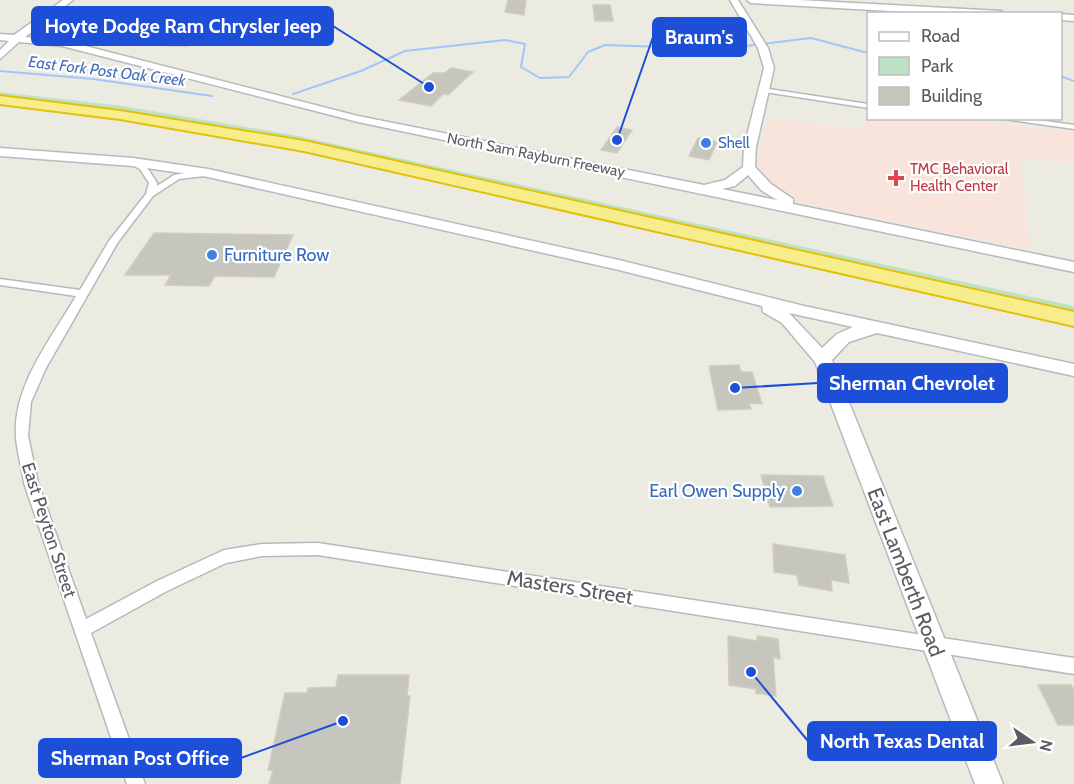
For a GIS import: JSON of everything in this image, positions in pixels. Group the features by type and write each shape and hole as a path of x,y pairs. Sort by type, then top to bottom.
{"highway":[{"name":"North Sam Rayburn Freeway","path":"0,94 111,107 219,124 1074,311"},
{"path":"0,101 120,115 304,146 1074,319"}],"main road":[{"path":"0,56 17,38 69,0"},
{"path":"734,0 760,44 769,68 750,147 749,168 778,197 815,214"},
{"path":"751,0 968,12"},
{"path":"0,36 35,24"},
{"path":"35,24 37,35 43,40"},
{"name":"North Sam Rayburn Freeway","path":"0,36 62,43 358,119 1074,267"},
{"path":"0,152 133,162 208,173 619,265 749,298 1074,370"},
{"path":"698,188 716,188 730,183 749,168"},
{"name":"East Lamberth Road","path":"749,298 788,319 823,360 989,784"},
{"path":"823,360 841,337 857,330 882,327"}],"street":[{"path":"765,90 867,106"},
{"path":"1016,120 1074,127"},
{"path":"133,162 149,173 153,183 150,194"},
{"name":"East Peyton Street","path":"136,784 31,483 22,436 25,402 40,368 114,240 150,194 177,177 208,173"},
{"path":"0,282 83,294"},
{"name":"Masters Street","path":"82,630 162,585 224,557 262,550 318,549 1074,666"}],"shaded area":[{"name":"TMC Behavioral Health Center","path":"867,108 867,120 969,120 1074,132 1074,165 1021,157 1030,250 805,203 777,191 756,161 769,119 865,129"}],"green space":[{"path":"0,92 123,106 293,135 1074,306 1074,326 222,134 0,102"}],"building":[{"path":"508,0 526,0 524,15 505,12"},
{"path":"593,5 610,5 613,21 595,21"},
{"path":"181,32 201,32 189,46 168,46"},
{"path":"451,68 473,72 448,95 443,94 431,106 399,100 433,73 445,73"},
{"path":"617,127 632,130 617,153 601,150"},
{"path":"698,138 717,142 709,160 689,156"},
{"name":"Furniture Row","path":"154,233 293,235 274,277 215,276 209,286 165,285 171,275 125,275"},
{"path":"739,365 741,372 752,372 762,404 749,403 751,409 718,410 709,366"},
{"name":"Earl Owen Supply","path":"761,475 823,476 833,506 770,507"},
{"path":"773,544 845,555 849,583 831,580 832,591 799,585 797,575 774,572"},
{"path":"728,636 757,641 757,636 778,639 780,659 773,657 776,696 756,693 756,689 729,685"},
{"path":"338,675 409,675 407,696 410,696 400,784 269,784 273,771 268,770 285,693 307,693 308,688 336,687"},
{"path":"1038,685 1071,685 1074,690 1074,725 1058,725"}],"waterway":[{"name":"East Fork Post Oak Creek","path":"293,94 361,71 405,51 505,40 525,44 521,67 540,78 569,77 588,52 605,45 722,49 811,38 867,53"},
{"name":"East Fork Post Oak Creek","path":"0,71 93,79 212,96"},
{"name":"East Fork Post Oak Creek","path":"1062,77 1074,81"}],"place":[{"name":"Hoyte Dodge Ram Chrysler Jeep","path":"429,87"},
{"name":"Braum's","path":"617,140"},
{"name":"Shell","path":"706,143"},
{"name":"TMC Behavioral Health Center","path":"896,178"},
{"name":"Furniture Row","path":"212,255"},
{"name":"Sherman Chevrolet","path":"735,388"},
{"name":"Earl Owen Supply","path":"797,491"},
{"name":"North Texas Dental","path":"751,672"},
{"name":"Sherman Post Office","path":"343,721"}]}
